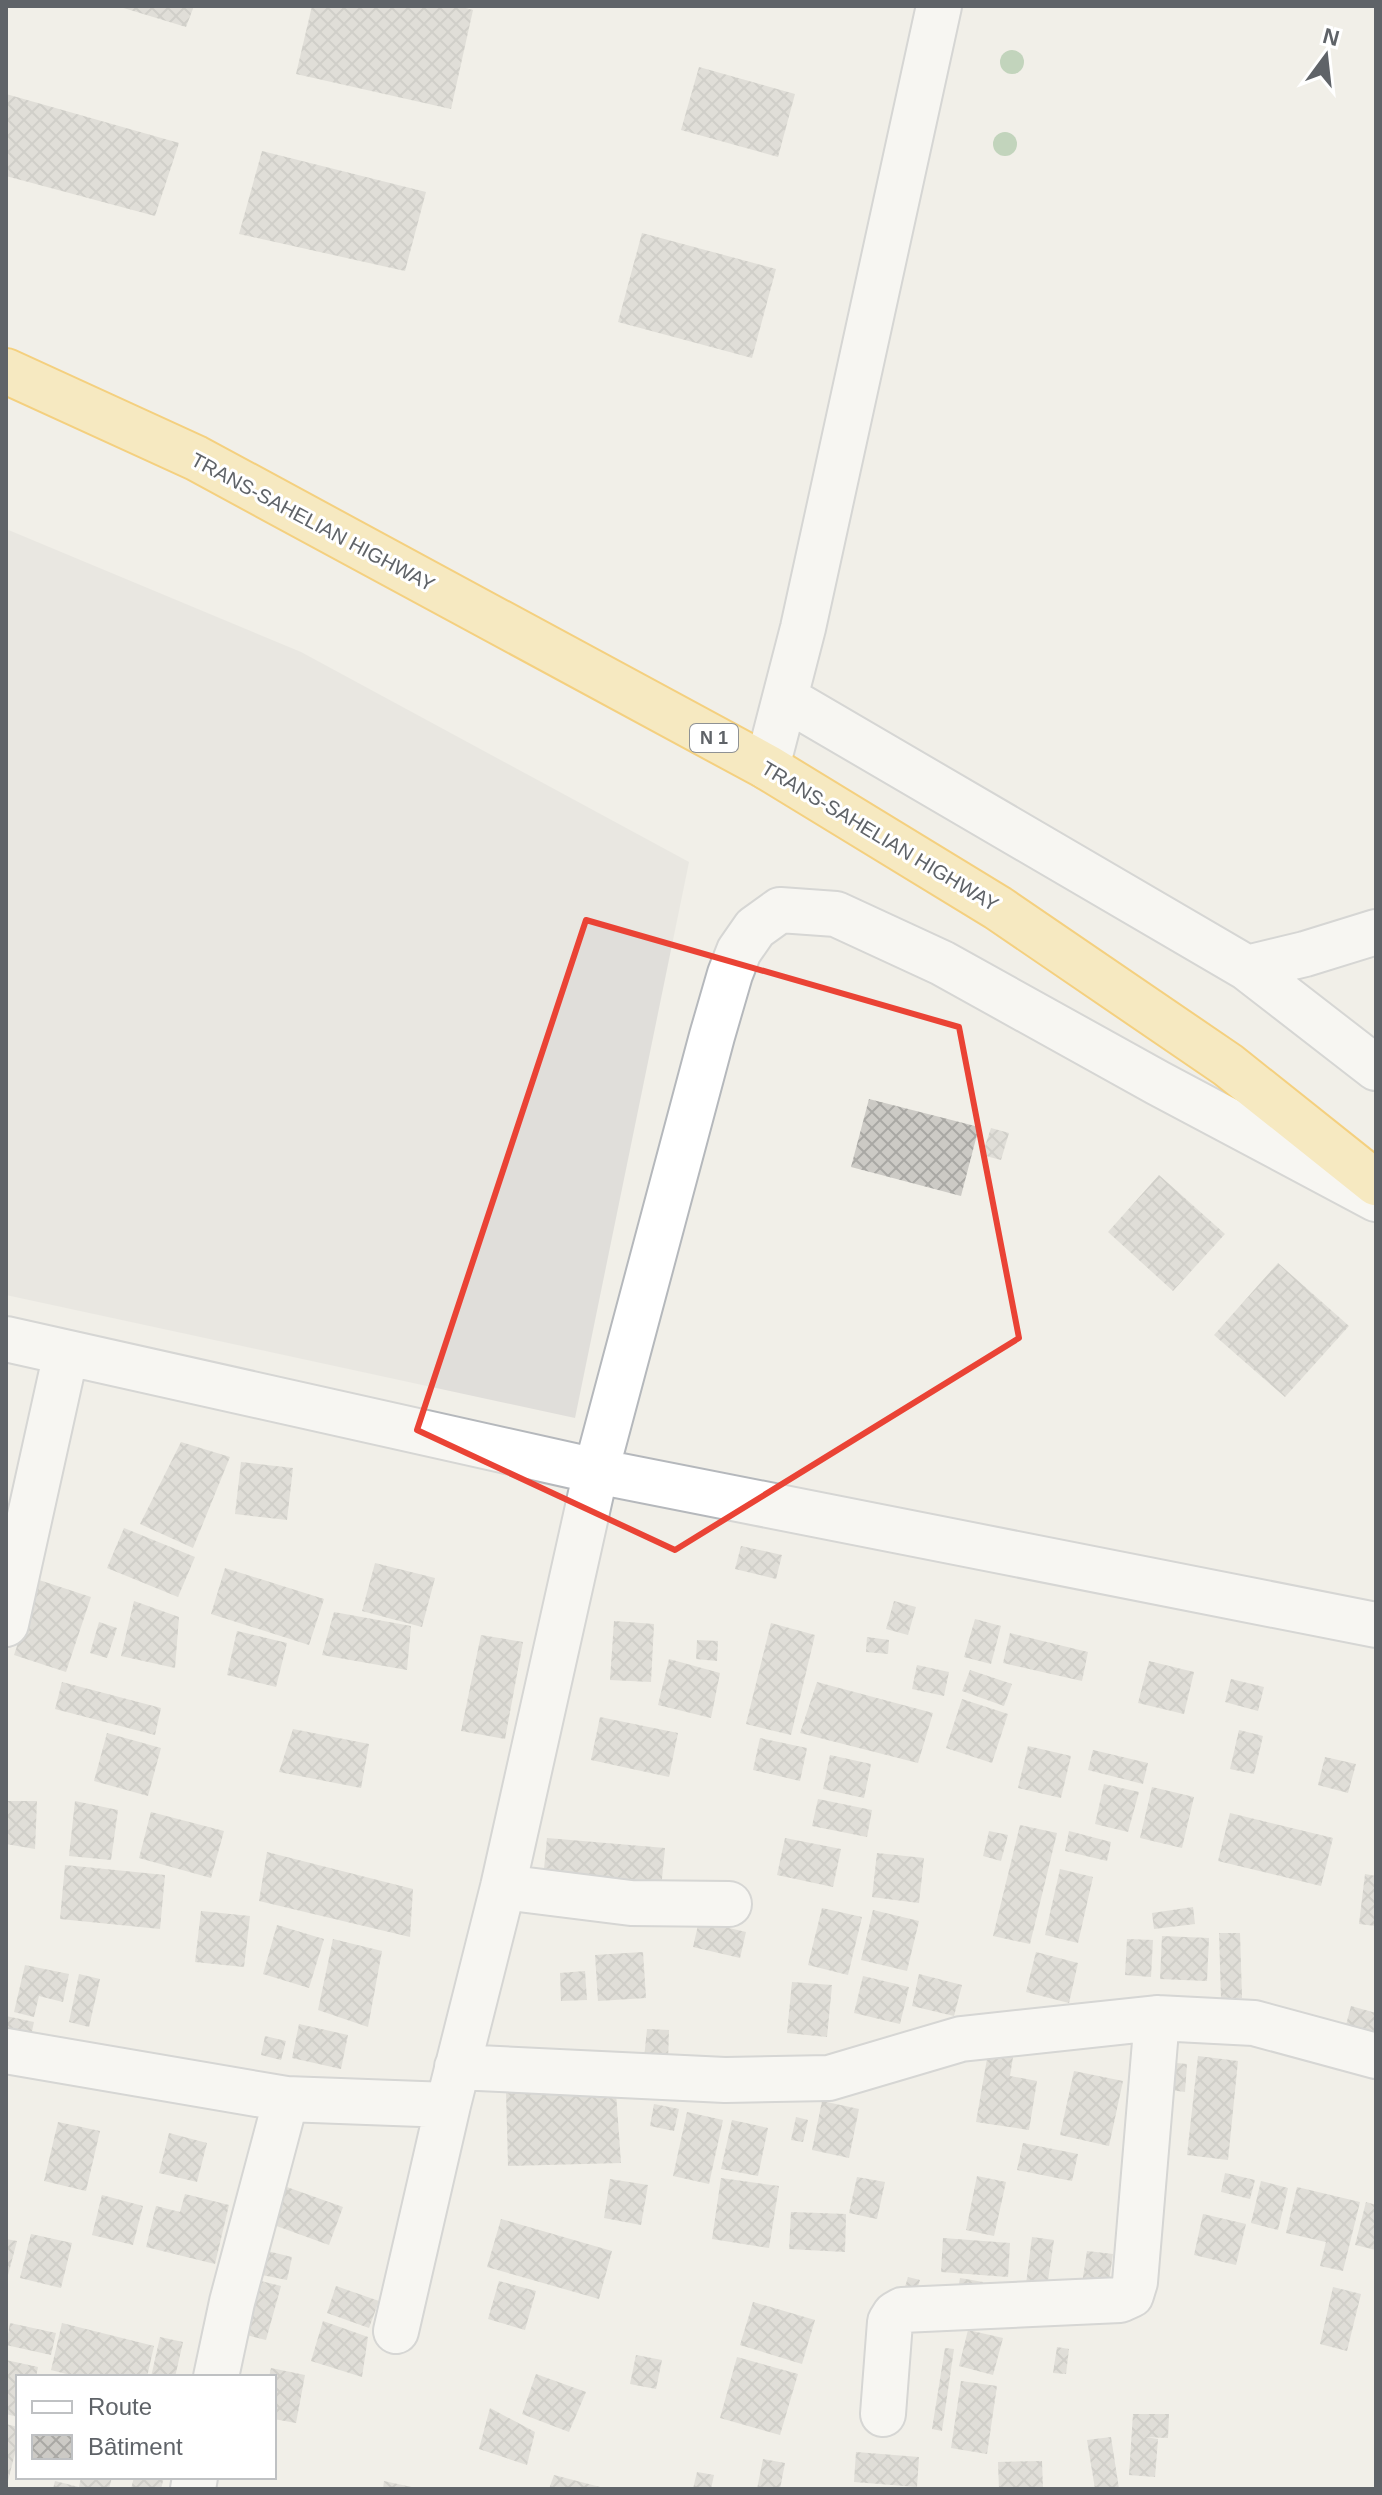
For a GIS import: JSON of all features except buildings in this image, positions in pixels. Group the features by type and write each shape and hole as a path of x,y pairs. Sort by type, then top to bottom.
{"highway":[{"name":"TRANS-SAHELIAN HIGHWAY","path":"6,371 196,458 767,767 998,908 1228,1065 1376,1183"}],"street":[{"path":"767,767 803,628 939,6"},
{"path":"785,698 1247,968 1376,1068"},
{"path":"396,2331 452,2086 503,1887 596,1471 730,974 739,951 755,928 780,910 836,914 942,963 1376,1199"},
{"path":"1247,968 1376,932"},
{"path":"6,1339 596,1471 1376,1625"},
{"path":"6,1624 66,1353"},
{"path":"503,1887 631,1903 729,1904"},
{"path":"883,2414 890,2322 902,2310 1120,2300 1131,2295 1135,2282 1157,2018"},
{"path":"6,2051 286,2099 452,2086 829,2078 961,2039 1157,2018 1254,2023 1376,2056"},
{"path":"216,2375 232,2302 286,2099"}],"highlighted area":[{"path":"586,920 959,1027 1019,1338 675,1550 417,1430"}],"shaded area":[{"path":"6,529 301,652 689,862 575,1418 6,1295"}]}
